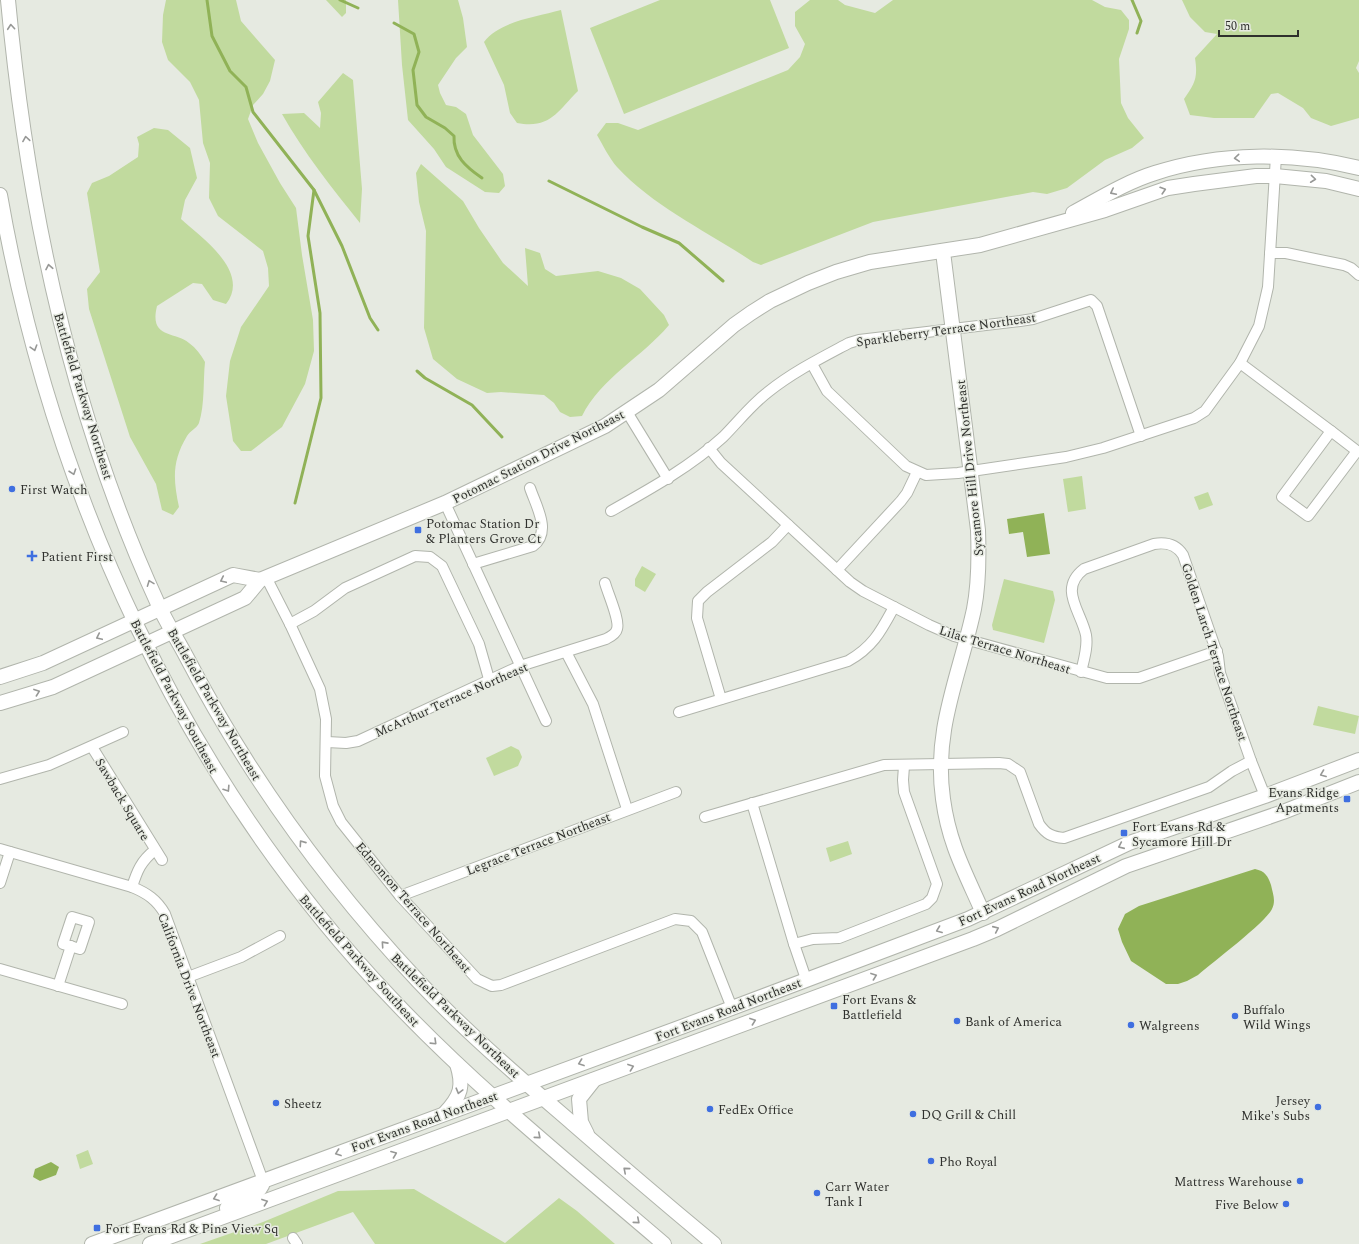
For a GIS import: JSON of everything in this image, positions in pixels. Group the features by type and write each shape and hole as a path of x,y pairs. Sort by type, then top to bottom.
{"main road":[{"name":"Battlefield Parkway Northeast","path":"8,0 13,53 34,193 56,305 98,453 127,529 160,608 230,734 308,851 348,903 422,985 479,1042 542,1098 714,1244"},
{"name":"Potomac Station Drive Northeast","path":"1046,226 1154,173 1198,163 1238,157 1276,156 1306,159 1359,168"},
{"name":"Potomac Station Drive Northeast","path":"0,703 53,687 145,643 245,598 263,579 445,503 605,426 658,390 734,325 770,301 808,283 870,262 944,252 980,245 1105,210 1168,188 1256,176 1275,176 1326,181 1359,189"},
{"name":"Battlefield Parkway Southeast","path":"0,195 23,311 59,432 90,518 145,643 200,747 251,825 304,898 392,1000 457,1064 509,1110"},
{"name":"Sycamore Hill Drive Northeast","path":"944,252 978,530 979,566 974,609 946,711 941,766 943,799 950,835 960,865 983,913"},
{"path":"0,677 43,663 233,575 263,579"},
{"name":"Fort Evans Road Northeast","path":"92,1244 732,1008 983,913 1129,843 1265,796 1359,760"},
{"name":"Fort Evans Road Northeast","path":"150,1244 973,939 997,929 1126,866 1283,812 1359,782"},
{"path":"445,1114 456,1102 460,1093 461,1083 457,1064"},
{"path":"588,1137 581,1122 579,1099 594,1080"},
{"path":"509,1110 664,1244"},
{"path":"171,1236 201,1219 258,1193 262,1188 263,1181"}],"street":[{"path":"812,364 827,391 906,466 917,472 936,475 971,472 1066,458 1182,423 1205,411 1240,363 1254,338 1265,307 1276,156"},
{"path":"1270,253 1286,253 1344,265 1351,268 1359,275"},
{"name":"Sparkleberry Terrace Northeast","path":"611,511 668,479 709,448 767,392 812,364 859,340 1033,319 1087,301 1094,302 1099,311 1141,436"},
{"path":"1240,363 1358,451 1308,516 1282,497 1331,431"},
{"path":"627,412 668,479"},
{"name":"Lilac Terrace Northeast","path":"709,448 721,463 837,570 863,591 929,625 965,639 1107,678 1139,678 1217,652"},
{"path":"837,570 901,501 907,493 917,472"},
{"path":"473,564 533,546 538,542 543,529 530,488"},
{"path":"445,503 546,721"},
{"path":"721,699 697,618 698,601 707,592 772,542 788,525"},
{"name":"Golden Larch Terrace Northeast","path":"1081,672 1086,634 1072,596 1073,581 1078,574 1084,569 1162,542 1176,546 1183,555 1217,652 1220,673 1250,761 1265,796"},
{"path":"290,624 314,611 345,588 415,556 430,556 442,566 479,644 489,679"},
{"name":"Edmonton Terrace Northeast","path":"263,579 290,624 320,689 324,703 327,742 325,776 333,806 341,822 400,896 477,979 492,986 501,985 675,919 691,921 702,932 732,1008"},
{"name":"McArthur Terrace Northeast","path":"327,742 346,743 358,741 489,679 520,666 606,639 613,635 617,630 617,622 605,584"},
{"path":"679,712 853,658 870,646 878,636 894,607"},
{"path":"566,652 593,704 627,809"},
{"name":"Sawback Square","path":"0,779 49,765 123,732"},
{"name":"Sawback Square","path":"92,747 162,860"},
{"path":"705,817 884,765 941,766 999,763 1008,764 1020,772 1039,824 1049,835 1064,838 1209,787 1250,761"},
{"path":"794,944 813,939 839,938 926,904 932,898 937,884 904,792 904,766"},
{"name":"Legrace Terrace Northeast","path":"400,896 627,809 676,792"},
{"path":"752,803 794,944 806,979"},
{"name":"Sawback Square","path":"132,887 138,868 144,859 155,850"},
{"path":"0,882 5,851"},
{"name":"California Drive Northeast","path":"5,851 132,887 151,896 159,904 165,914 263,1181"},
{"path":"188,977 241,957 280,936"},
{"path":"58,986 71,946"},
{"path":"0,969 122,1004"}],"shaded area":[{"path":"166,0 236,0 241,21 275,60 270,81 263,94 253,105 248,119 258,143 296,208 313,320 314,351 305,384 282,427 251,451 241,451 233,441 226,396 230,361 241,327 269,286 268,268 263,251 218,216 209,198 210,163 203,143 199,100 190,82 168,60 162,42 163,15"},
{"path":"326,0 346,0 346,13 342,17"},
{"path":"398,0 458,0 463,18 467,47 456,58 438,85 446,105 456,107 466,114 473,135 503,174 505,186 499,193 485,192 446,167 434,149 408,120 402,65"},
{"path":"660,0 770,0 789,48 624,114 590,28"},
{"path":"810,0 838,0 845,5 875,13 893,0 1092,0 1105,7 1121,10 1129,20 1129,29 1119,59 1121,103 1128,118 1144,138 1132,148 1105,160 1067,188 1047,194 1033,192 873,222 761,265 753,262 665,207 632,182 617,167 597,135 606,123 618,123 638,130 788,70 800,57 805,44 795,26 795,12"},
{"path":"1182,0 1359,0 1359,61 1356,68 1359,73 1359,118 1331,126 1311,118 1303,108 1278,93 1271,94 1254,118 1214,118 1190,115 1184,99 1195,80 1195,58 1217,34 1205,32 1190,17"},
{"path":"561,10 578,91 558,112 545,121 528,124 517,123 510,113 504,85 484,42 499,29 509,24"},
{"path":"343,73 353,80 362,189 360,223 309,156 282,114 304,113 320,128 321,113 318,102"},
{"path":"154,128 168,130 190,148 197,178 185,200 181,219 221,257 228,268 232,280 232,292 226,304 213,300 202,284 193,283 157,306 155,317 160,329 189,343 194,347 205,362 203,400 199,423 187,436 176,462 175,479 179,507 173,515 162,510 156,484 130,437 89,309 87,289 100,272 87,193 92,183 109,176 138,157 139,144 137,137"},
{"path":"421,164 463,201 503,263 528,286 525,248 540,253 545,269 556,276 598,271 621,278 640,289 664,315 669,325 600,390 590,402 582,416 570,417 560,412 554,403 544,395 501,392 487,393 457,379 433,359 424,328 426,231 419,202 416,173"},
{"path":"1082,476 1086,509 1068,512 1063,479"},
{"path":"1208,492 1213,505 1199,510 1194,497"},
{"path":"1044,513 1050,554 1027,557 1023,532 1009,534 1007,519"},
{"path":"642,566 656,574 645,592 635,586 635,579"},
{"path":"1004,579 1053,591 1055,600 1044,643 993,630 992,625"},
{"path":"1318,706 1359,716 1355,734 1313,725"},
{"path":"511,746 519,750 522,757 518,766 494,776 486,758"},
{"path":"848,841 852,854 830,862 826,848"},
{"path":"1255,869 1264,873 1270,882 1274,897 1272,909 1249,933 1198,975 1178,984 1166,984 1131,961 1118,929 1125,914 1139,906"},
{"path":"88,1150 93,1164 80,1169 76,1155"},
{"path":"51,1162 59,1167 56,1175 40,1181 33,1177 35,1169"},
{"path":"414,1189 505,1243 559,1198 577,1211 615,1244 375,1244 353,1212 266,1244 200,1244 263,1222 338,1191"}],"waterway":[{"path":"207,0 212,36 230,71 246,87 253,112 314,190 342,246 370,318 378,330"},
{"path":"340,0 358,8"},
{"path":"1132,0 1141,21 1137,33"},
{"path":"394,23 414,34 419,52 413,70 417,105 426,117 445,128 454,136 454,143 458,155 471,170 482,178"},
{"path":"549,181 642,227 679,243 723,281"},
{"path":"295,503 321,398 320,313 308,236 314,190"},
{"path":"417,371 425,378 472,405 502,437"}],"place":[{"name":"First Watch","path":"12,489"},
{"name":"Potomac Station Dr & Planters Grove Ct","path":"418,530"},
{"name":"Patient First","path":"32,556"},
{"name":"Evans Ridge Apatments","path":"1347,799"},
{"name":"Fort Evans Rd & Sycamore Hill Dr","path":"1124,833"},
{"name":"Fort Evans & Battlefield","path":"834,1006"},
{"name":"Buffalo Wild Wings","path":"1235,1016"},
{"name":"Bank of America","path":"957,1021"},
{"name":"Walgreens","path":"1131,1025"},
{"name":"Sheetz","path":"276,1103"},
{"name":"Jersey Mike's Subs","path":"1318,1107"},
{"name":"FedEx Office","path":"710,1109"},
{"name":"DQ Grill & Chill","path":"913,1114"},
{"name":"Pho Royal","path":"931,1161"},
{"name":"Mattress Warehouse","path":"1300,1181"},
{"name":"Carr Water Tank I","path":"817,1193"},
{"name":"Five Below","path":"1286,1204"},
{"name":"Fort Evans Rd & Pine View Sq","path":"97,1228"}]}
